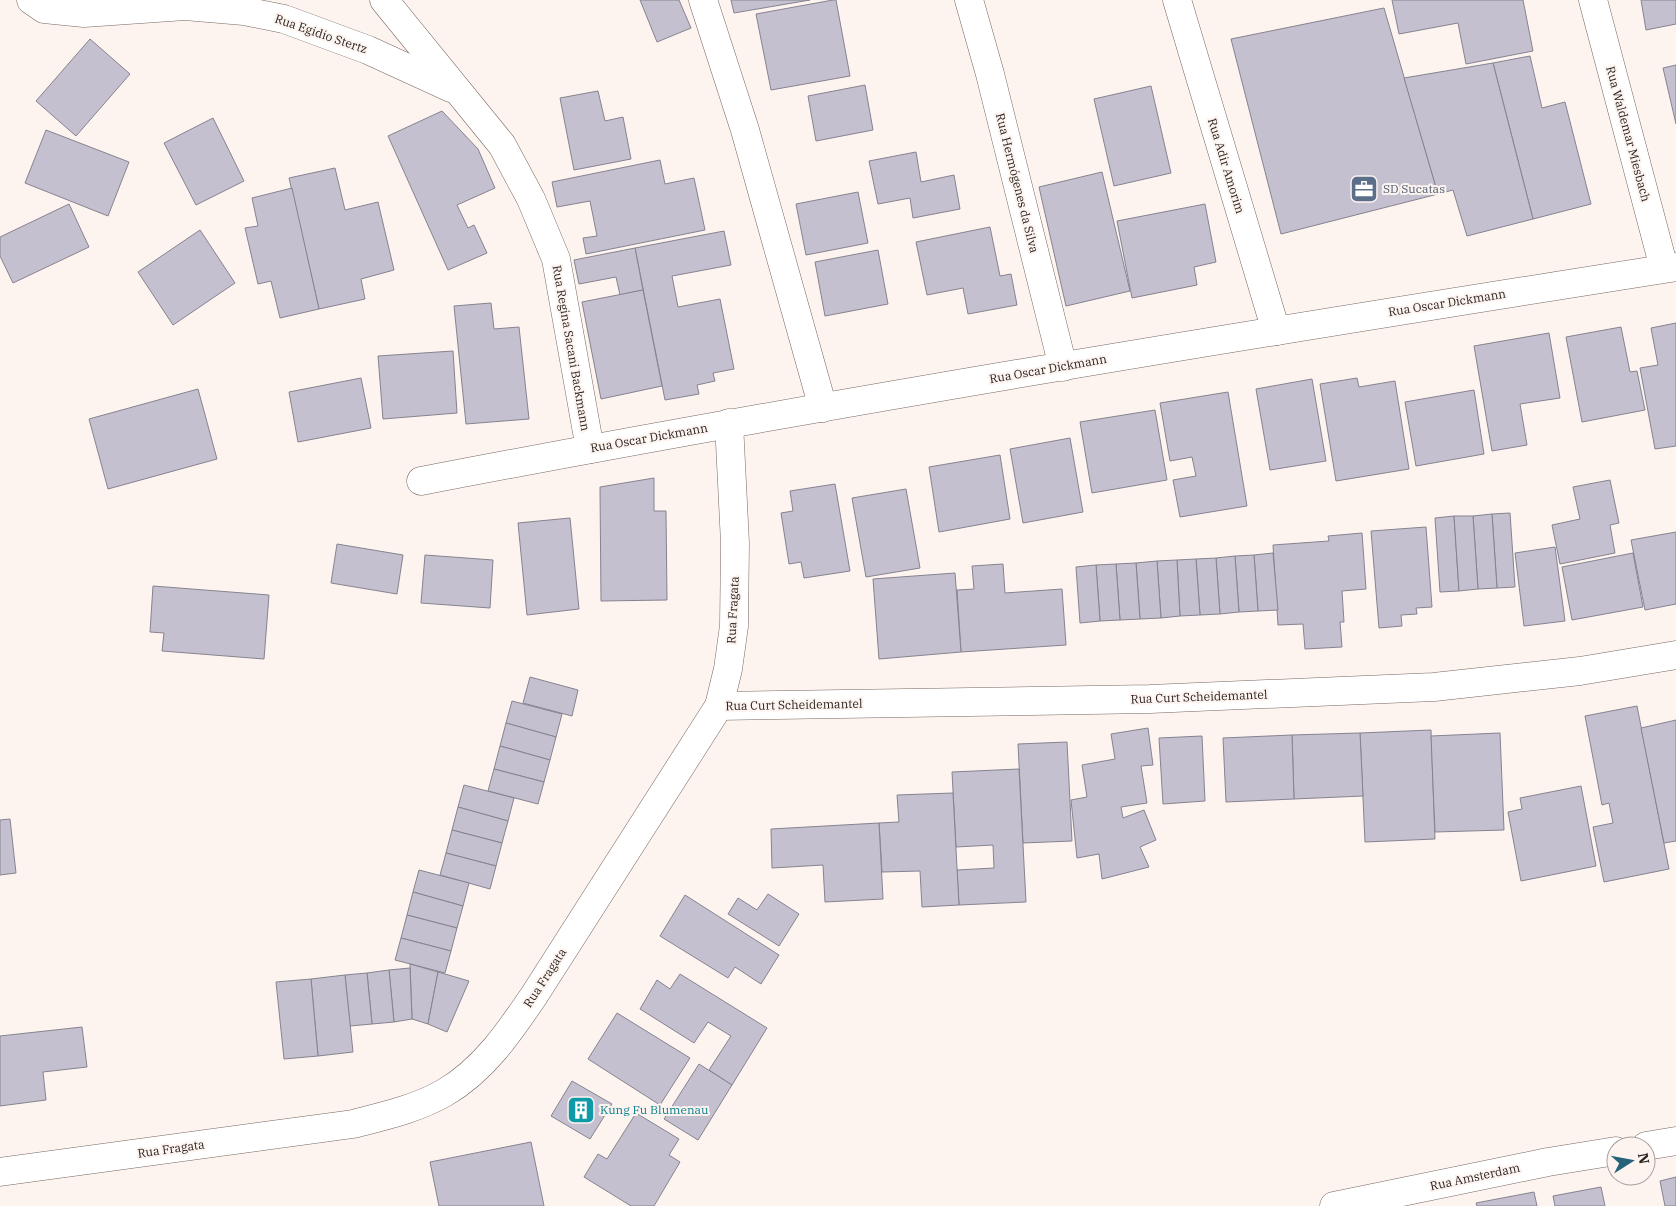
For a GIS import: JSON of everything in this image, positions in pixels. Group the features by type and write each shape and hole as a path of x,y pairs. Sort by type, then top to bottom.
{"street":[{"name":"Rua Egidio Stertz","path":"31,0 44,8 84,13 185,6 244,11 284,19 368,50 457,91"},
{"name":"Rua Regina Sacani Backmann","path":"384,0 502,145 531,199 556,259 590,449"},
{"path":"703,0 745,130 823,408"},
{"name":"Rua Hermógenes da Silva","path":"969,0 990,74 1063,367"},
{"name":"Rua Adir Amorim","path":"1177,0 1276,331"},
{"name":"Rua Waldemar Miesbach","path":"1593,0 1670,268"},
{"name":"Rua Oscar Dickmann","path":"421,481 729,424 1063,367 1670,268"},
{"name":"Rua Fragata","path":"0,1172 353,1124 405,1110 444,1093 473,1071 504,1039 719,706 728,669 734,626 735,543 729,424"},
{"name":"Rua Curt Scheidemantel","path":"719,706 1150,700 1434,687 1580,671 1676,655"},
{"path":"1656,1145 1676,1142"},
{"name":"Rua Amsterdam","path":"1334,1206 1548,1162 1606,1153"}],"building":[{"path":"640,0 679,0 691,28 657,42"},
{"path":"731,0 810,0 734,13"},
{"path":"836,0 850,76 771,90 756,14"},
{"path":"1392,0 1523,0 1533,51 1466,64 1458,23 1399,34"},
{"path":"1641,0 1676,0 1676,24 1646,30"},
{"path":"1384,8 1438,194 1281,234 1231,39"},
{"path":"90,39 130,74 76,136 36,101"},
{"path":"1530,56 1542,108 1565,102 1591,204 1533,219 1493,63"},
{"path":"1493,63 1533,219 1467,236 1453,190 1438,194 1404,78"},
{"path":"1676,65 1676,124 1663,68"},
{"path":"865,85 873,130 816,141 808,96"},
{"path":"1151,86 1171,173 1114,186 1094,99"},
{"path":"598,91 605,121 623,117 631,159 574,170 560,98"},
{"path":"442,111 478,149 495,188 457,205 468,228 474,225 487,253 448,270 388,136"},
{"path":"213,118 244,181 196,205 164,143"},
{"path":"46,130 129,162 108,216 25,183"},
{"path":"916,152 921,182 954,175 960,209 913,218 910,198 878,204 869,161"},
{"path":"660,160 665,184 694,178 705,230 586,254 583,238 597,236 590,201 557,207 552,182"},
{"path":"335,168 345,210 378,202 394,270 361,279 365,299 319,309 289,178"},
{"path":"1102,172 1130,291 1066,306 1039,187"},
{"path":"292,188 319,309 280,318 271,281 258,284 245,228 258,226 252,198"},
{"path":"858,192 868,243 806,255 796,204"},
{"path":"69,204 89,247 13,283 0,256 0,237"},
{"path":"1205,204 1216,262 1194,267 1197,285 1132,298 1117,221"},
{"path":"990,227 1000,276 1011,274 1017,305 968,314 963,288 927,295 916,242"},
{"path":"200,230 235,283 173,325 138,272"},
{"path":"724,231 731,265 672,276 678,307 720,299 734,369 713,373 715,381 697,385 699,394 665,400 635,248"},
{"path":"635,248 643,290 620,295 616,277 579,284 574,260"},
{"path":"878,250 888,304 825,316 815,262"},
{"path":"643,290 662,386 601,399 582,302"},
{"path":"491,303 494,329 519,327 529,419 466,424 454,306"},
{"path":"1676,323 1676,446 1655,449 1640,368 1658,365 1651,328"},
{"path":"1621,327 1630,372 1637,371 1645,410 1582,422 1566,337"},
{"path":"1549,333 1560,398 1520,404 1527,445 1492,451 1474,346"},
{"path":"453,351 457,413 383,419 378,356"},
{"path":"361,378 371,428 298,442 289,392"},
{"path":"1357,378 1359,387 1395,381 1409,469 1336,481 1320,384"},
{"path":"1312,379 1326,461 1270,470 1256,389"},
{"path":"198,389 217,459 108,489 89,419"},
{"path":"1474,390 1484,454 1416,466 1405,402"},
{"path":"1228,392 1247,506 1180,517 1173,480 1196,476 1192,457 1170,461 1160,403"},
{"path":"1155,410 1167,480 1092,493 1080,422"},
{"path":"1070,438 1083,512 1023,523 1010,449"},
{"path":"1000,455 1010,519 939,532 929,467"},
{"path":"654,478 654,511 666,511 667,600 601,601 600,487"},
{"path":"1610,480 1619,523 1610,525 1615,553 1560,564 1552,525 1580,519 1573,487"},
{"path":"835,484 850,571 804,578 801,562 789,564 781,513 793,511 790,491"},
{"path":"906,489 920,568 866,577 852,498"},
{"path":"1510,513 1515,587 1497,588 1492,514"},
{"path":"1492,514 1497,588 1478,589 1473,516"},
{"path":"1454,516 1459,591 1440,592 1435,518"},
{"path":"1454,516 1473,516 1478,589 1459,591"},
{"path":"570,518 579,609 527,615 518,523"},
{"path":"1426,527 1432,607 1416,608 1417,614 1401,615 1402,626 1379,628 1371,531"},
{"path":"1676,532 1676,604 1645,610 1631,540"},
{"path":"1362,533 1366,589 1342,591 1344,622 1340,622 1342,647 1305,649 1303,624 1278,625 1273,545 1329,541 1328,536"},
{"path":"337,544 403,555 397,594 331,583"},
{"path":"1555,547 1565,621 1524,626 1515,553"},
{"path":"1273,553 1278,610 1258,611 1254,555"},
{"path":"1633,553 1643,607 1572,620 1562,567"},
{"path":"425,555 493,560 490,608 421,603"},
{"path":"1254,555 1258,611 1239,612 1235,556"},
{"path":"1235,556 1239,612 1220,614 1216,558"},
{"path":"1216,558 1220,614 1200,615 1196,559"},
{"path":"1196,559 1200,615 1180,616 1177,560"},
{"path":"1177,560 1180,616 1161,618 1157,561"},
{"path":"1157,561 1161,618 1140,619 1136,563"},
{"path":"1136,563 1140,619 1120,620 1116,564"},
{"path":"1003,564 1005,593 1062,589 1066,645 961,652 957,590 974,589 972,566"},
{"path":"1116,564 1120,620 1100,621 1096,565"},
{"path":"1096,565 1100,621 1080,623 1076,567"},
{"path":"955,573 961,652 879,659 873,579"},
{"path":"153,586 269,595 264,659 162,651 164,633 150,632"},
{"path":"530,677 578,690 572,716 523,703"},
{"path":"512,701 562,714 556,737 506,723"},
{"path":"1637,706 1669,869 1604,882 1593,827 1613,823 1609,803 1602,805 1585,716"},
{"path":"1676,720 1676,841 1664,843 1641,728"},
{"path":"506,723 556,737 550,760 500,746"},
{"path":"1148,728 1153,765 1141,766 1147,803 1121,807 1123,818 1144,810 1156,840 1140,847 1149,867 1102,879 1099,854 1077,858 1071,800 1087,797 1082,765 1115,759 1111,734"},
{"path":"1431,730 1435,839 1365,842 1360,733"},
{"path":"1360,733 1363,796 1294,799 1292,735"},
{"path":"1500,733 1504,830 1435,832 1431,736"},
{"path":"1292,735 1294,799 1226,802 1223,738"},
{"path":"1202,736 1205,801 1163,804 1159,738"},
{"path":"1067,742 1072,841 1023,843 1018,744"},
{"path":"500,746 550,760 544,782 494,769"},
{"path":"494,769 544,782 538,804 488,791"},
{"path":"1019,769 1026,902 959,905 957,870 994,868 993,845 956,847 952,772"},
{"path":"464,785 514,798 508,821 458,807"},
{"path":"1581,786 1596,866 1521,881 1508,812 1522,809 1520,798"},
{"path":"953,793 959,905 922,907 920,871 882,872 879,823 899,822 897,795"},
{"path":"458,807 508,821 502,843 452,830"},
{"path":"10,819 16,873 0,875 0,820"},
{"path":"879,823 883,899 825,902 823,865 772,868 771,829"},
{"path":"452,830 502,843 496,866 446,853"},
{"path":"446,853 496,866 490,889 440,875"},
{"path":"419,870 469,883 463,906 413,892"},
{"path":"413,892 463,906 457,928 407,915"},
{"path":"768,894 799,914 779,946 728,914 738,898 757,910"},
{"path":"685,895 779,955 761,984 735,967 728,978 660,936"},
{"path":"407,915 457,928 451,951 401,938"},
{"path":"401,938 451,951 445,973 395,960"},
{"path":"410,964 438,972 428,1024 412,1019"},
{"path":"410,968 412,1019 394,1022 389,970"},
{"path":"389,970 394,1022 372,1024 367,973"},
{"path":"438,972 469,981 447,1032 428,1024"},
{"path":"367,973 372,1024 350,1026 345,975"},
{"path":"680,974 767,1028 732,1085 709,1070 731,1036 708,1022 694,1043 640,1009 657,980 670,989"},
{"path":"345,975 353,1052 318,1056 311,979"},
{"path":"311,979 318,1056 284,1059 276,982"},
{"path":"617,1013 690,1058 660,1105 588,1059"},
{"path":"82,1027 87,1067 43,1072 46,1100 0,1106 0,1036"},
{"path":"699,1064 732,1085 698,1140 664,1119"},
{"name":"Kung Fu Blumenau","path":"572,1081 612,1104 590,1139 551,1116"},
{"path":"636,1113 679,1139 669,1155 680,1162 654,1206 631,1206 584,1177 598,1154 607,1159"},
{"path":"531,1142 544,1206 439,1206 430,1162"},
{"path":"1676,1177 1676,1206 1665,1206 1660,1181"},
{"path":"1601,1187 1605,1206 1555,1206 1553,1196"},
{"path":"1534,1192 1537,1206 1477,1206 1476,1203"}],"place":[{"name":"SD Sucatas","path":"1364,189"},
{"name":"Kung Fu Blumenau","path":"581,1110"}]}
